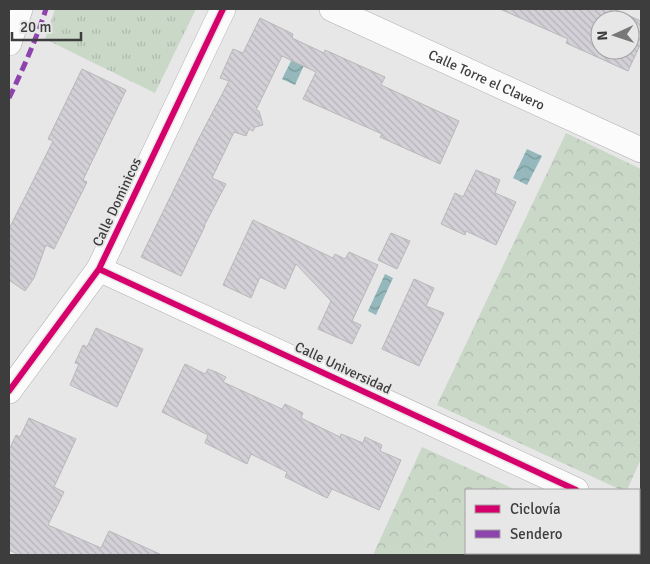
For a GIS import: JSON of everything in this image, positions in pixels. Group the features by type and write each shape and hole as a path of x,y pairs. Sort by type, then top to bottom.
{"street":[{"path":"9,43 20,9"},
{"name":"Calle Dominicos","path":"9,391 99,269 222,9"},
{"name":"Calle Torre el Clavero","path":"332,9 641,150"},
{"name":"Calle Universidad","path":"99,269 574,489"}],"green space":[{"path":"55,9 196,9 155,93 45,39"},
{"path":"566,133 641,169 641,459 627,489 619,489 437,405"},
{"path":"422,447 514,489 465,489 465,554 598,554 597,555 373,555"},
{"path":"465,517 465,554 578,554 577,555 448,555"}],"water":[{"path":"293,57 305,63 295,85 282,79"},
{"path":"527,149 542,156 527,185 513,178"},
{"path":"385,274 393,278 376,315 368,311"}],"building":[{"path":"500,9 616,10 590,10 590,54 566,43 568,39"},
{"path":"260,18 293,34 292,38 324,53 325,50 385,77 381,85 459,121 440,164 380,137 382,134 303,99 316,72 282,56 256,110 259,111 263,125 255,127 253,131 249,129 246,136 234,132 212,178 226,184 181,276 141,257 229,81 220,78 233,49 243,53"},
{"path":"640,21 641,21 640,45"},
{"path":"604,60 633,60 628,71"},
{"path":"82,69 126,90 83,180 87,182 54,249 46,245 34,278 25,291 9,280 9,229 53,141 48,139"},
{"path":"476,170 500,180 495,193 516,202 496,245 466,231 465,235 441,224 455,193 463,197"},
{"path":"253,220 333,258 335,254 345,259 349,252 378,265 352,321 361,325 352,344 318,329 331,301 296,264 285,289 260,277 251,298 223,285"},
{"path":"391,233 410,241 397,269 378,260"},
{"path":"414,279 434,288 426,306 444,313 419,366 382,349"},
{"path":"96,328 143,349 117,407 70,385 79,364 75,363 83,345 87,347"},
{"path":"185,364 205,374 208,369 216,372 226,377 223,382 282,409 285,404 303,413 301,418 340,437 341,434 363,443 365,437 382,445 380,451 401,460 379,510 332,489 327,498 285,477 287,472 251,454 247,464 205,443 208,435 162,412"},
{"path":"29,418 76,439 54,487 64,492 48,525 101,548 109,531 162,555 19,555 9,550 9,450 16,435 20,437"}],"marked path":[{"path":"9,98 29,54 46,9"}],"cycle path":[{"path":"9,391 99,269 223,9"},
{"path":"99,269 574,489"}]}
